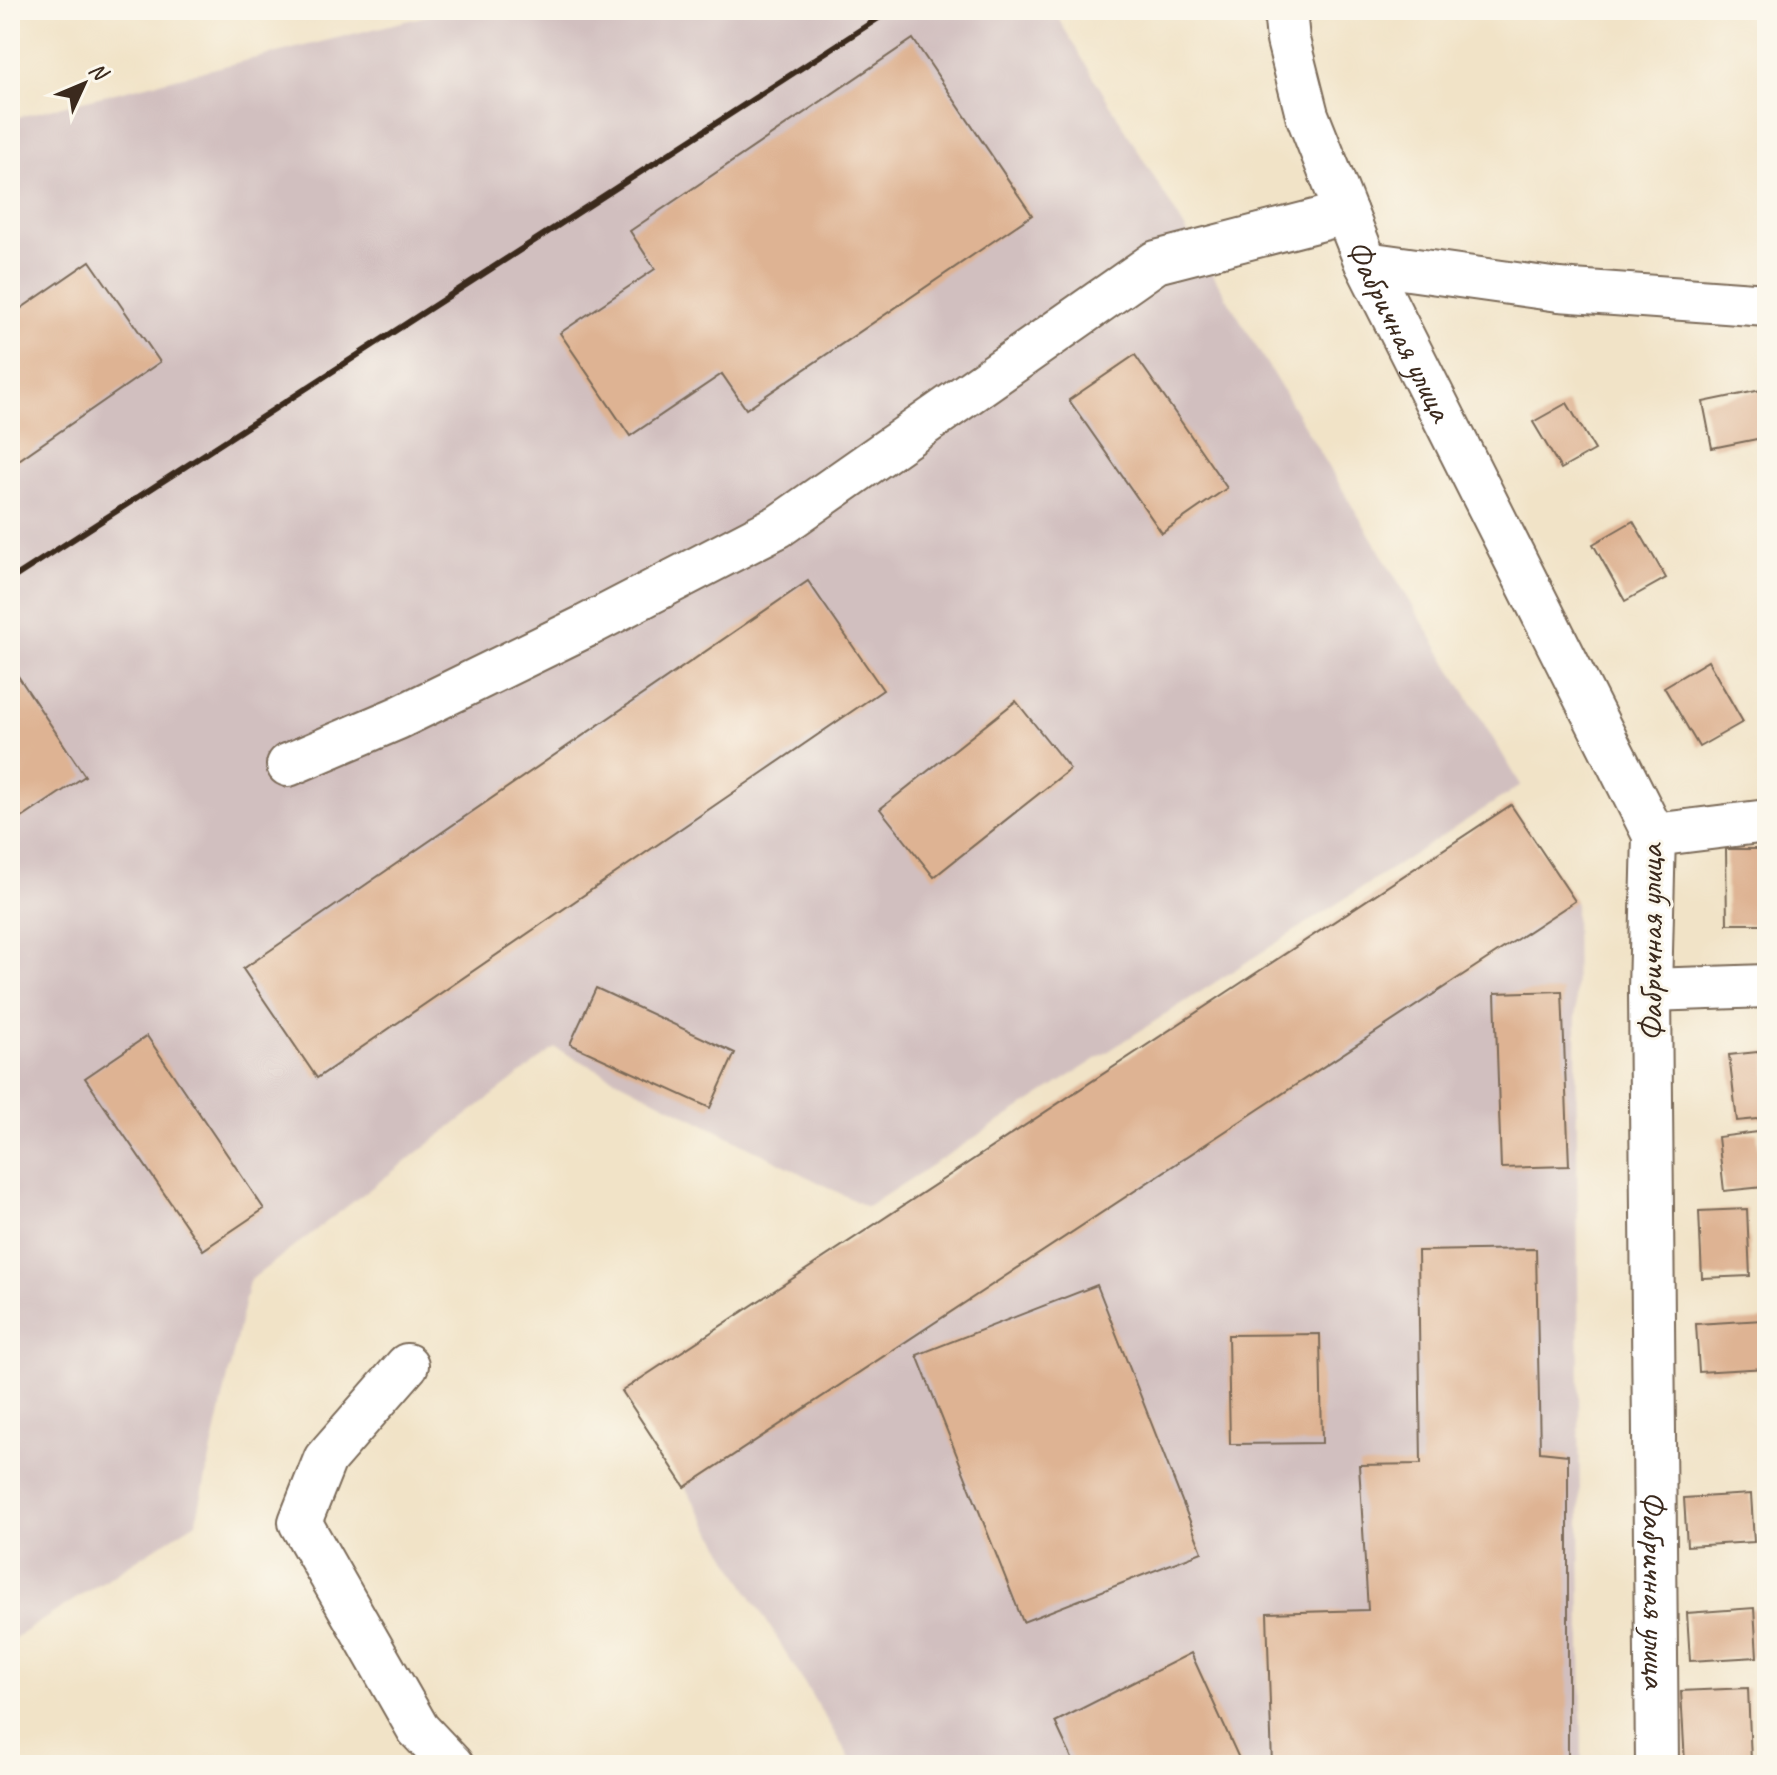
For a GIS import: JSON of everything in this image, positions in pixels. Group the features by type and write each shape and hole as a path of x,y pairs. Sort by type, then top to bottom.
{"street":[{"name":"Фабричная улица","path":"1285,10 1288,40 1307,115 1366,263 1654,835 1650,990 1657,1765"},
{"path":"288,765 465,685 779,526 1156,262 1346,213"},
{"path":"1366,263 1559,290 1767,305"},
{"path":"1654,835 1767,821"},
{"path":"1650,990 1767,986"},
{"path":"407,1365 325,1459 300,1522 418,1729 452,1765"}],"shaded area":[{"path":"450,10 1053,10 1521,785 867,1207 555,1048 249,1281 196,1522 10,1641 10,119"},
{"path":"1511,805 1575,901 1582,1765 854,1765 685,1487 622,1391"}],"building":[{"path":"913,39 1032,215 746,409 722,374 630,436 560,333 655,269 630,231"},
{"path":"90,261 160,362 10,466 10,316"},
{"path":"1135,355 1227,488 1162,533 1069,400"},
{"path":"1766,389 1767,437 1712,448 1703,402"},
{"path":"1567,403 1595,450 1561,469 1533,422"},
{"path":"1633,521 1666,578 1625,601 1593,544"},
{"path":"808,581 883,690 317,1078 243,969"},
{"path":"1708,661 1743,722 1699,747 1664,687"},
{"path":"18,676 85,776 10,826 10,681"},
{"path":"1016,701 1070,769 934,877 880,809"},
{"path":"1511,805 1575,901 685,1487 622,1391"},
{"path":"1726,849 1767,849 1767,924 1727,924"},
{"path":"596,988 735,1053 710,1108 570,1044"},
{"path":"1562,991 1569,1166 1501,1168 1495,993"},
{"path":"147,1036 264,1209 203,1250 85,1078"},
{"path":"1767,1051 1767,1118 1737,1121 1729,1055"},
{"path":"1757,1132 1763,1187 1724,1191 1718,1137"},
{"path":"1747,1209 1750,1276 1702,1278 1699,1211"},
{"path":"1536,1249 1540,1452 1568,1455 1568,1765 1272,1765 1267,1613 1368,1610 1359,1465 1421,1464 1418,1251"},
{"path":"1097,1285 1202,1552 1023,1622 917,1355"},
{"path":"1763,1320 1766,1368 1699,1372 1696,1324"},
{"path":"1320,1334 1322,1443 1230,1444 1228,1335"},
{"path":"1751,1494 1754,1542 1687,1546 1684,1498"},
{"path":"1754,1608 1757,1657 1690,1661 1687,1613"},
{"path":"1191,1653 1242,1765 1075,1765 1055,1722"},
{"path":"1748,1688 1751,1761 1685,1764 1681,1691"}],"railway":[{"path":"10,580 891,10"}]}
